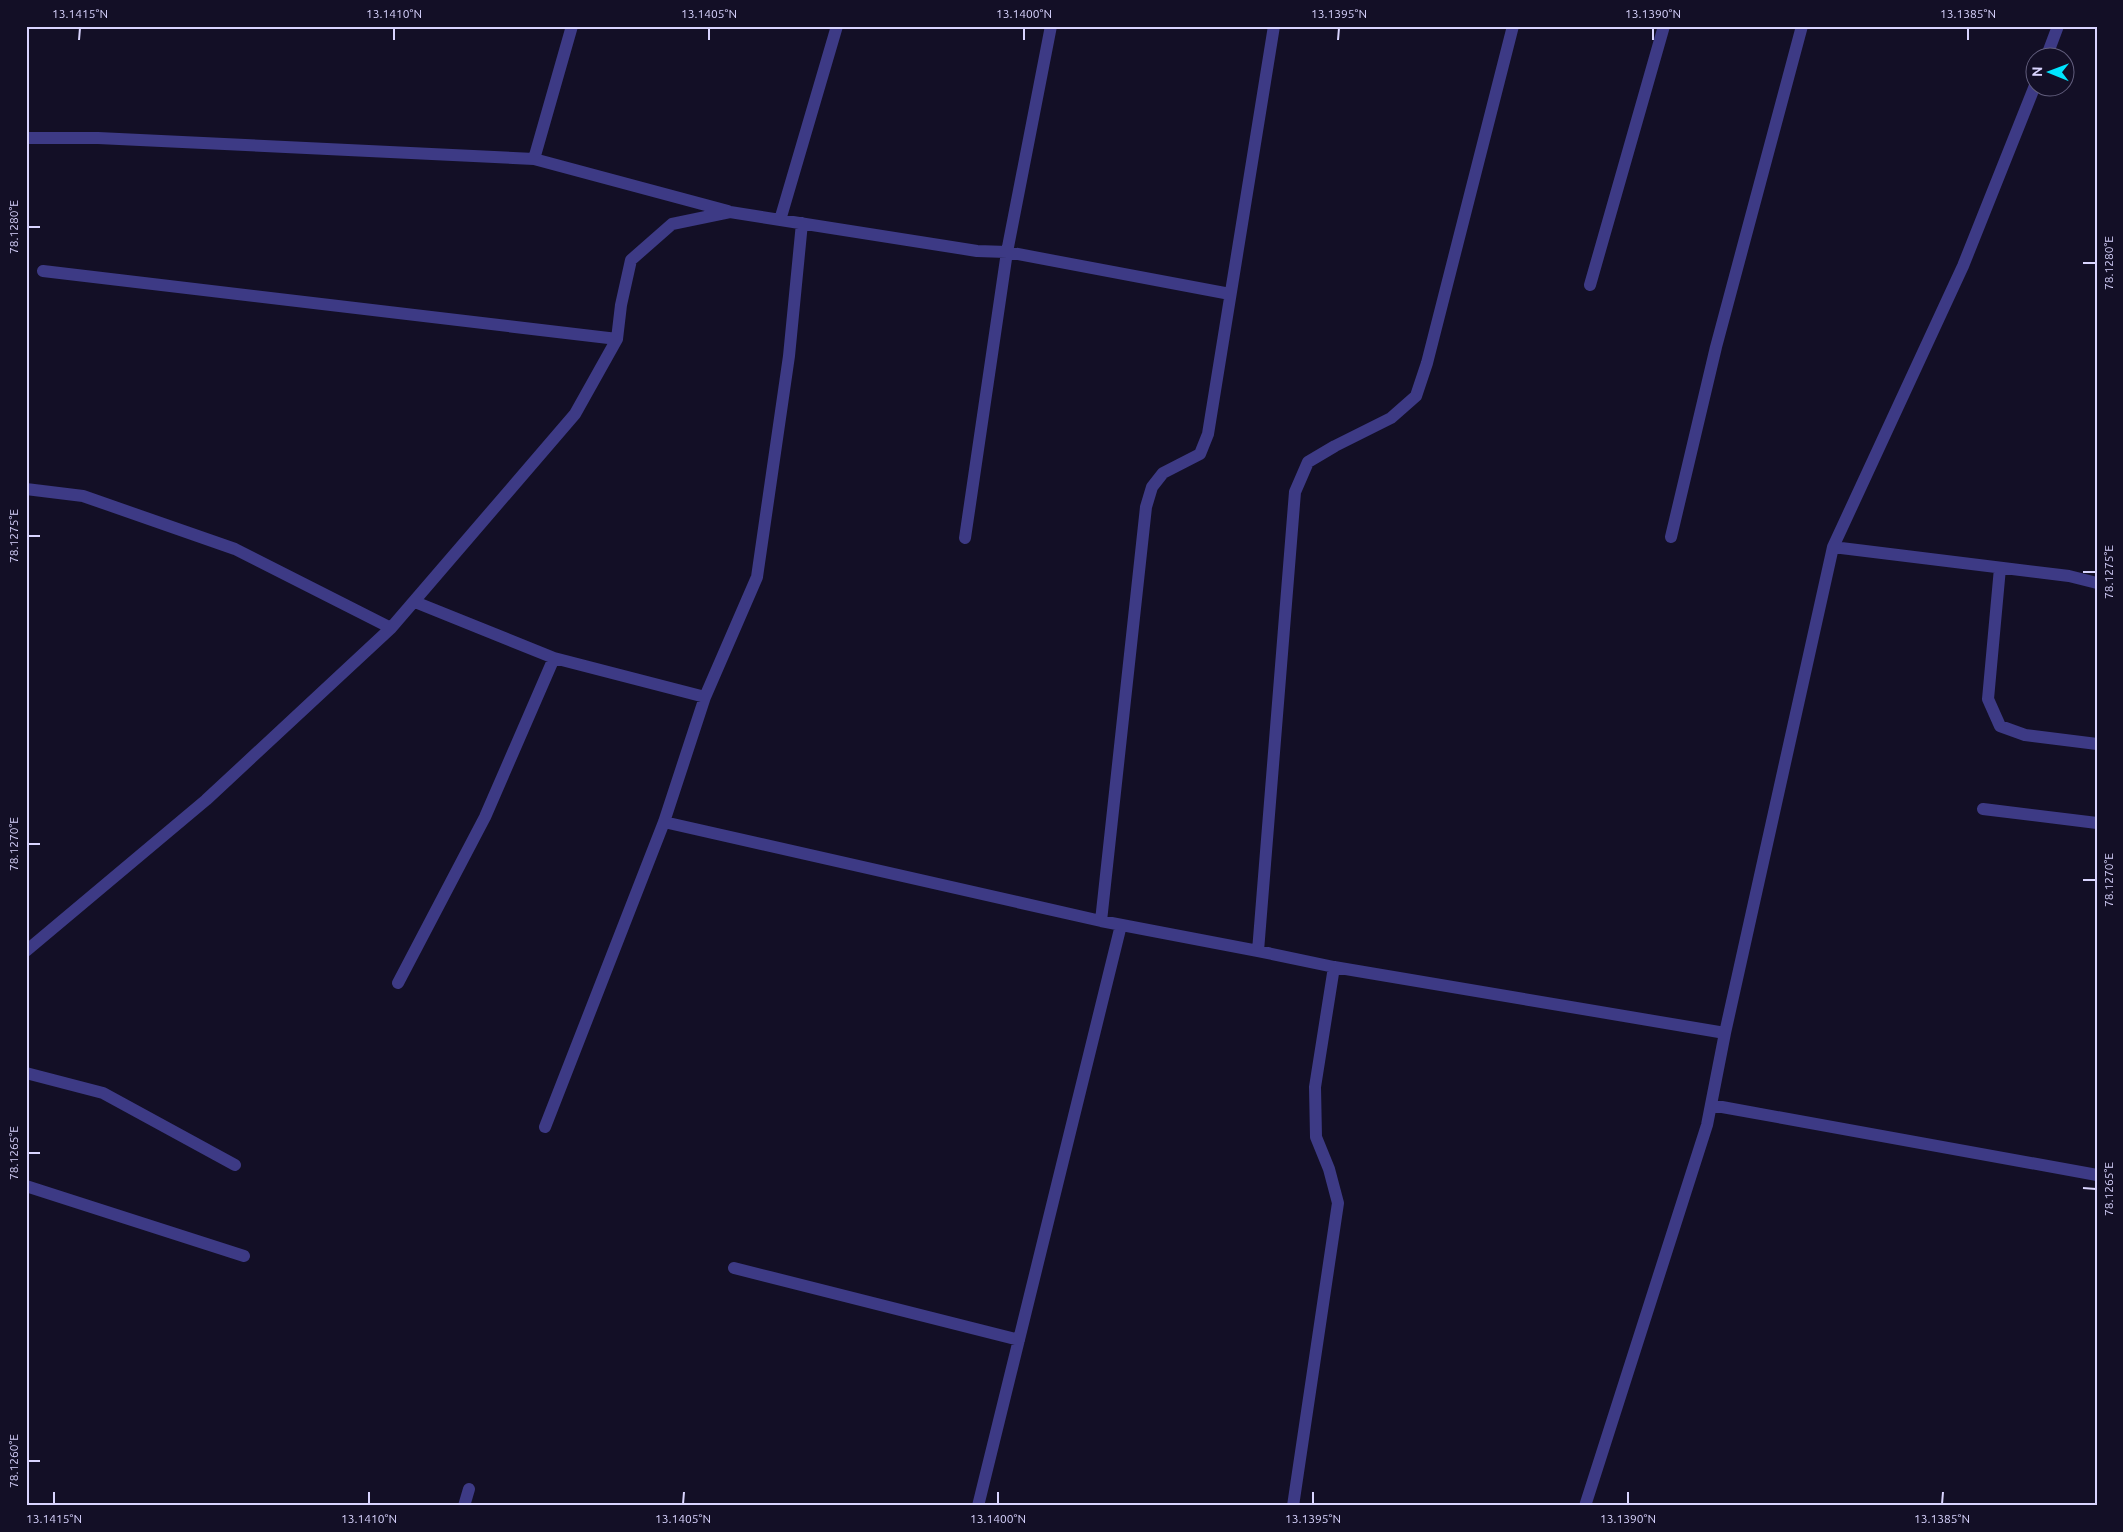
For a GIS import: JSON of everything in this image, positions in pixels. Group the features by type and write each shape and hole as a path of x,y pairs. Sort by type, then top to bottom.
{"street":[{"path":"534,160 572,26"},
{"path":"780,220 837,26"},
{"path":"965,538 1007,252 1051,26"},
{"path":"1102,921 1146,507 1152,487 1163,473 1200,454 1208,434 1274,26"},
{"path":"1258,951 1295,492 1308,462 1334,446 1391,418 1416,396 1432,344 1513,26"},
{"path":"1590,285 1664,26"},
{"path":"1671,537 1716,347 1802,26"},
{"path":"2050,48 2058,26"},
{"path":"1585,1506 1704,1134 1833,547 1963,266 2030,98"},
{"path":"26,138 98,138 534,160 730,212 977,251 1007,252 1230,294"},
{"path":"26,952 206,800 391,628 575,414 617,339 621,305 631,260 672,224 730,212"},
{"path":"545,1127 664,822 705,697 757,577 789,356 802,223"},
{"path":"43,271 617,339"},
{"path":"26,489 83,496 235,549 391,628"},
{"path":"1833,547 2069,576 2097,583"},
{"path":"2000,568 1988,699 2000,726 2025,735 2097,744"},
{"path":"414,602 554,658 705,697"},
{"path":"398,983 485,817 554,658"},
{"path":"1983,808 2097,823"},
{"path":"664,822 1102,921 1258,951 1334,968 1725,1033"},
{"path":"978,1506 1121,925"},
{"path":"1293,1506 1338,1203 1330,1168 1316,1137 1315,1087 1334,968"},
{"path":"26,1073 103,1093 235,1165"},
{"path":"1711,1106 2097,1175"},
{"path":"26,1186 244,1256"},
{"path":"734,1268 1019,1340"},
{"path":"464,1506 469,1488"}]}
